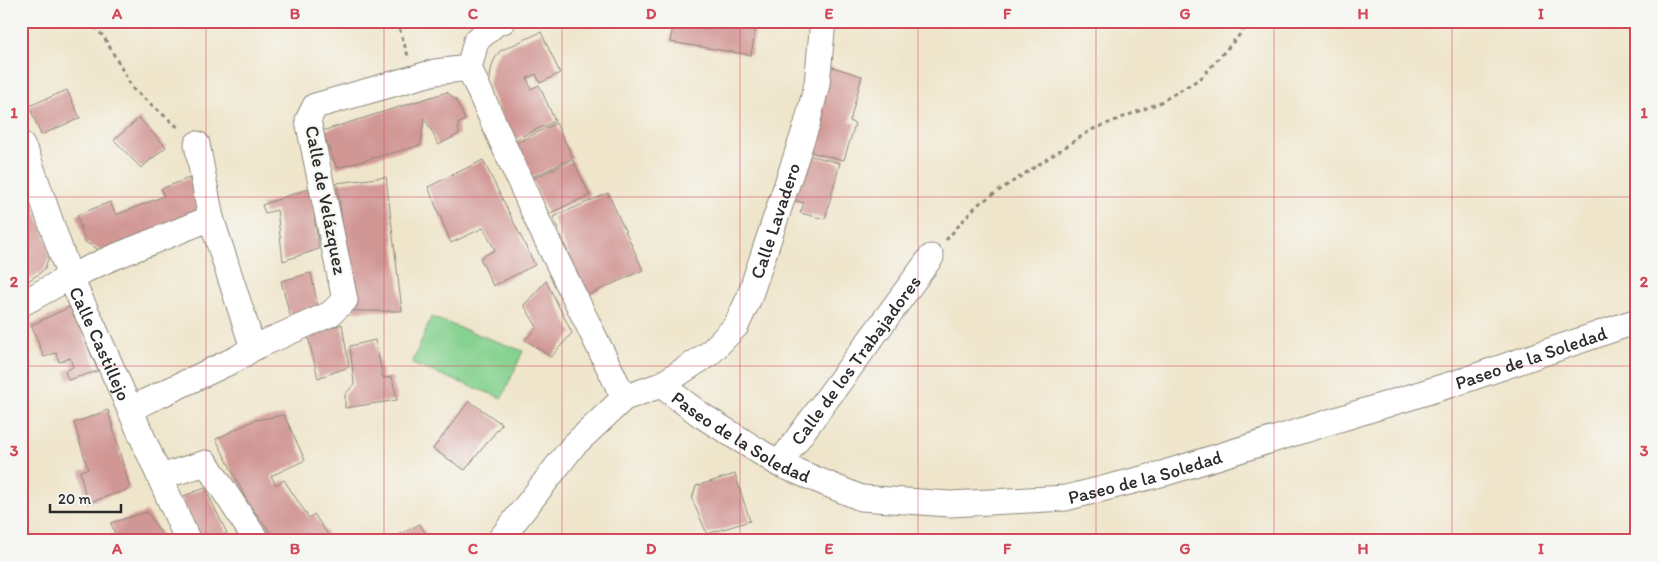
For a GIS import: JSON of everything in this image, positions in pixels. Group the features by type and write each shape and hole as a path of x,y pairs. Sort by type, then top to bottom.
{"street":[{"path":"498,541 573,446 624,398 540,226 469,68 476,41 496,23 503,21"},
{"name":"Calle Lavadero","path":"624,398 661,385 710,353 736,326 749,298 807,124 817,84 823,21"},
{"name":"Calle de Velázquez","path":"246,353 330,314 345,300 308,120 315,106 435,72 469,68"},
{"name":"Calle Castillejo","path":"21,144 27,155 70,277 188,541"},
{"path":"130,409 246,353 211,218 197,144"},
{"path":"21,304 70,277 109,259 211,218"},
{"name":"Calle de los Trabajadores","path":"779,464 931,257"},
{"name":"Paseo de la Soledad","path":"661,385 701,415 779,464 861,498 950,504 1066,498 1165,473 1462,381 1637,321"},
{"path":"160,477 206,463 257,541"}],"path":[{"path":"89,21 104,37 134,89 197,144"},
{"path":"397,21 415,78"},
{"path":"931,257 977,205 1091,130 1159,103 1201,78 1242,32 1248,21"}],"green space":[{"path":"431,317 523,351 502,398 412,364"}],"building":[{"path":"674,21 727,21 756,26 751,55 670,42"},
{"path":"541,32 560,73 540,83 536,74 527,78 531,89 539,85 555,121 512,141 489,87 491,70 494,60 500,51"},
{"path":"829,66 862,76 850,121 855,124 844,160 809,152"},
{"path":"67,90 80,118 41,135 29,106"},
{"path":"447,92 456,100 465,120 458,124 459,134 438,145 424,118 421,145 337,168 322,131"},
{"path":"139,118 166,147 141,168 114,140"},
{"path":"556,123 573,158 530,178 514,144"},
{"path":"808,155 840,163 825,219 800,213 804,203 793,200"},
{"path":"483,160 535,265 493,286 480,258 495,250 483,228 451,243 428,187"},
{"path":"573,160 590,195 548,214 532,179"},
{"path":"21,170 49,247 45,268 21,285"},
{"path":"386,177 402,311 354,311 337,183"},
{"path":"189,178 201,214 103,252 85,242 77,215 110,202 116,215 164,196 161,189"},
{"path":"310,188 319,249 283,261 277,210 265,213 262,205"},
{"path":"608,193 643,270 586,296 553,217"},
{"path":"311,273 319,312 291,319 281,281"},
{"path":"546,281 572,333 551,357 525,340 537,327 524,305"},
{"path":"76,304 87,332 83,334 98,371 68,380 65,371 73,367 70,358 59,362 56,353 44,357 31,325"},
{"path":"342,324 349,367 318,378 308,336"},
{"path":"375,340 383,378 392,377 397,400 345,408 345,395 354,384 350,346"},
{"path":"469,401 502,424 465,470 433,449"},
{"path":"108,410 130,489 87,503 80,471 88,469 74,423"},
{"path":"284,415 305,460 271,476 276,485 284,480 309,518 314,514 334,541 277,541 248,503 216,439 255,420"},
{"path":"21,424 25,435 21,437"},
{"path":"735,474 750,521 707,534 692,499 696,486"},
{"path":"205,488 227,533 209,541 200,541 181,497"},
{"path":"147,512 166,541 117,541 111,523"},
{"path":"420,524 430,541 397,541 395,537"},
{"path":"246,531 252,541 224,541"}]}
